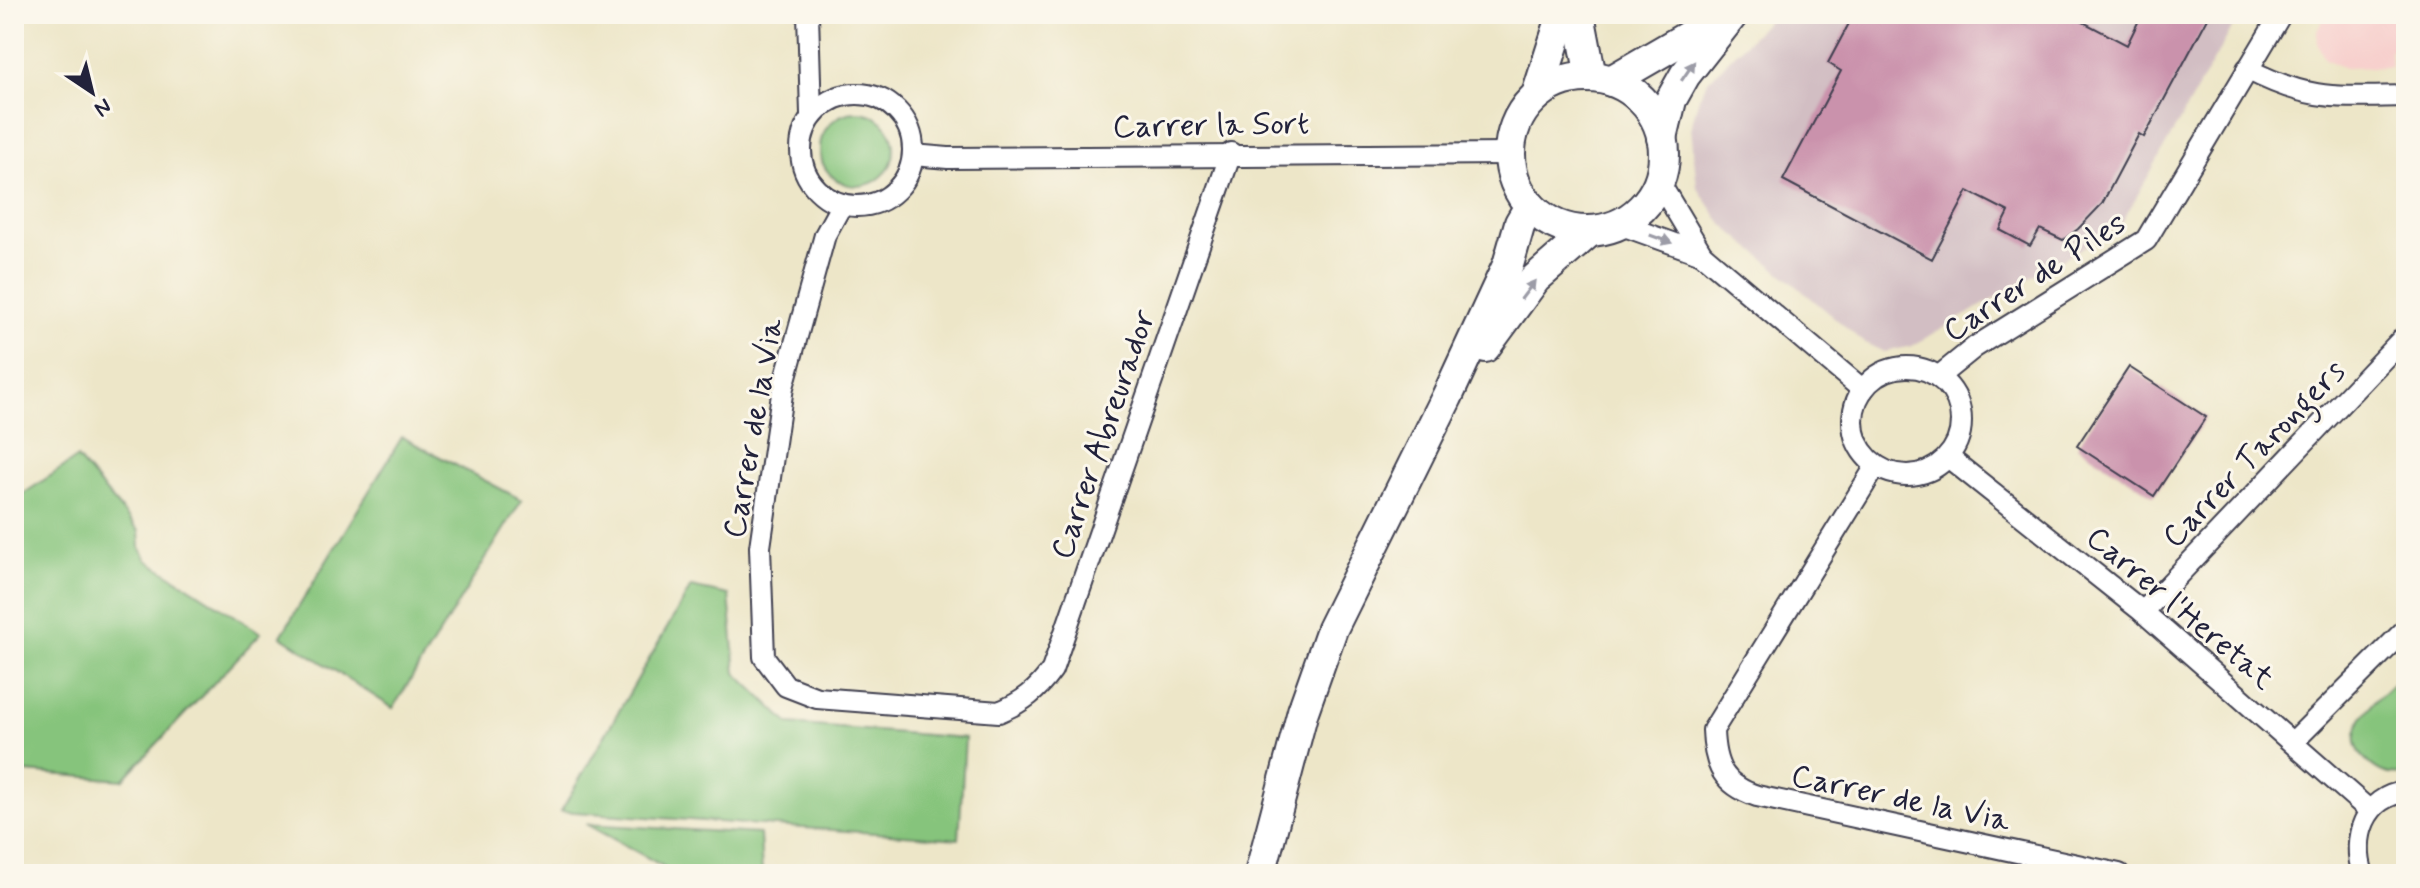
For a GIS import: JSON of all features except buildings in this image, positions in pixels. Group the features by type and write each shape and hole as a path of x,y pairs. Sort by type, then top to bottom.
{"street":[{"path":"808,14 811,114 803,137 803,164 815,188 842,204 863,206 892,194 905,180 913,155 909,130 895,110 884,102 855,95 828,101 811,114"},
{"path":"1563,14 1537,95 1517,122 1510,154 1512,173 1530,206 1557,225 1590,231 1619,224 1643,206 1659,182 1664,158 1662,138 1671,100 1685,75 1733,14"},
{"path":"1579,14 1601,79"},
{"path":"1601,79 1687,37 1719,14"},
{"name":"Carrer de Piles","path":"1938,377 1975,347 2146,240 2281,14"},
{"path":"2247,69 2286,89 2315,97 2406,96"},
{"path":"1537,95 1562,81 1601,79 1629,89 1645,102 1662,138"},
{"name":"Carrer la Sort","path":"913,155 948,158 1231,153 1510,154"},
{"name":"Carrer Abreurador","path":"999,712 1019,704 1039,688 1052,670 1231,153"},
{"path":"1659,182 1702,254 1863,390"},
{"name":"Carrer de la Via","path":"842,204 825,235 783,387 760,547 764,657 786,686 817,698 999,712"},
{"path":"1260,874 1303,711 1332,629 1447,397 1508,265 1520,223 1530,206"},
{"path":"1619,224 1702,254"},
{"path":"1447,397 1535,279 1590,231"},
{"name":"Carrer Tarongers","path":"2143,612 2406,335"},
{"path":"1898,368 1926,371 1938,377 1951,390 1959,407 1961,426 1948,457 1936,467 1912,475 1876,466 1856,439 1855,405 1863,390 1885,372 1898,368"},
{"name":"Carrer l'Heretat","path":"1948,457 2143,612 2294,741 2370,811"},
{"name":"Carrer de la Via","path":"1876,466 1713,730 1718,766 1727,782 1738,790 2119,874"},
{"path":"2294,741 2406,629"},
{"path":"2363,874 2357,841 2370,811 2383,799 2406,792"}],"shaded area":[{"path":"1774,14 2240,14 2120,226 1912,346 1884,352 1865,343 1722,224 1697,187 1691,127 1699,97 1708,81"},
{"path":"2326,14 2406,14 2406,34 2390,52 2391,67 2345,68 2325,59 2317,43 2317,31"}],"green space":[{"path":"850,112 864,112 878,118 888,128 894,149 888,170 878,180 864,186 850,186 836,180 826,170 820,156 820,142 826,128 836,118"},
{"path":"402,437 522,500 393,708 281,636"},
{"path":"77,458 139,531 140,547 147,560 261,633 123,780 14,771 14,500"},
{"path":"691,587 729,595 736,673 789,724 965,738 959,839 561,811"},
{"path":"2406,672 2406,774 2389,774 2367,761 2358,749 2356,737 2359,725 2375,701"},
{"path":"586,824 760,834 762,874 677,874"}]}
